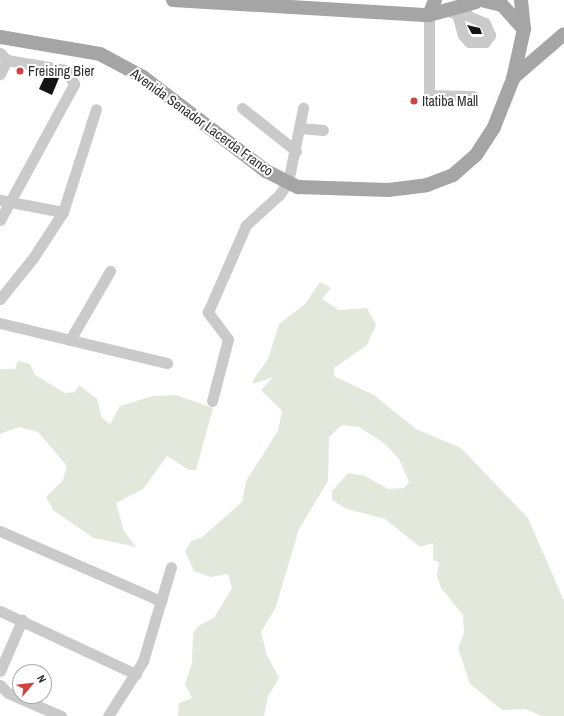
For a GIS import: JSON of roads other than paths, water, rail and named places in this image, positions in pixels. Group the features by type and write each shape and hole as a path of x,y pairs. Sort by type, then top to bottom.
{"main road":[{"path":"174,0 429,15 449,11 475,2 502,5 524,29"},
{"path":"429,15 434,0"},
{"name":"Avenida Senador Lacerda Franco","path":"0,37 100,54 143,77 266,172 298,187 388,190 427,185 453,175 476,155 494,127 513,79 524,29 521,0"},
{"path":"513,79 564,34"}],"street":[{"path":"449,11 457,14 463,35 469,42 485,42 490,35 485,23 466,14 475,2"},
{"path":"429,15 430,95 473,96"},
{"path":"0,74 3,56 66,70 74,84 4,201 0,220"},
{"path":"242,108 296,151"},
{"path":"212,401 228,340 208,312 246,225 279,195 288,182 296,151 303,108"},
{"path":"0,299 33,258 63,212 96,109"},
{"path":"300,128 323,130"},
{"path":"4,201 63,212"},
{"path":"70,340 110,271"},
{"path":"0,323 167,363"},
{"path":"0,531 161,601"},
{"path":"108,716 136,674 171,567"},
{"path":"0,611 136,674"},
{"path":"0,671 22,620"},
{"path":"0,685 8,693 61,716"}],"place":[{"name":"Freising Bier","path":"20,71"},
{"name":"Itatiba Mall","path":"414,101"}]}
